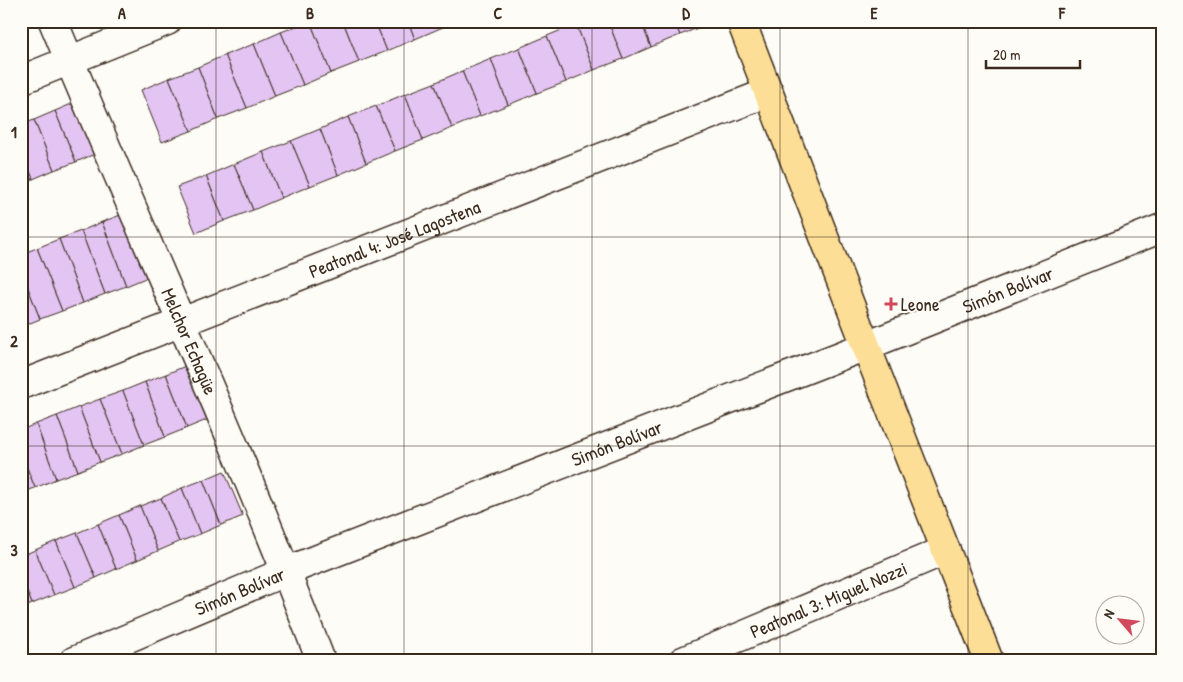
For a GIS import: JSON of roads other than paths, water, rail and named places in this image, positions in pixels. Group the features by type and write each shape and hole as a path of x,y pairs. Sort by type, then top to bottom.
{"main road":[{"path":"741,21 989,661"}],"street":[{"name":"Melchor Echagüe","path":"53,21 182,321 286,571 321,661"},
{"path":"21,80 167,21"},
{"name":"Peatonal 4: José Lagostena","path":"21,385 769,92"},
{"name":"Simón Bolívar","path":"74,661 286,571 866,346 1162,228"},
{"name":"Peatonal 3: Miguel Nozzi","path":"683,661 946,550"}],"place":[{"name":"Leone","path":"891,304"}]}
